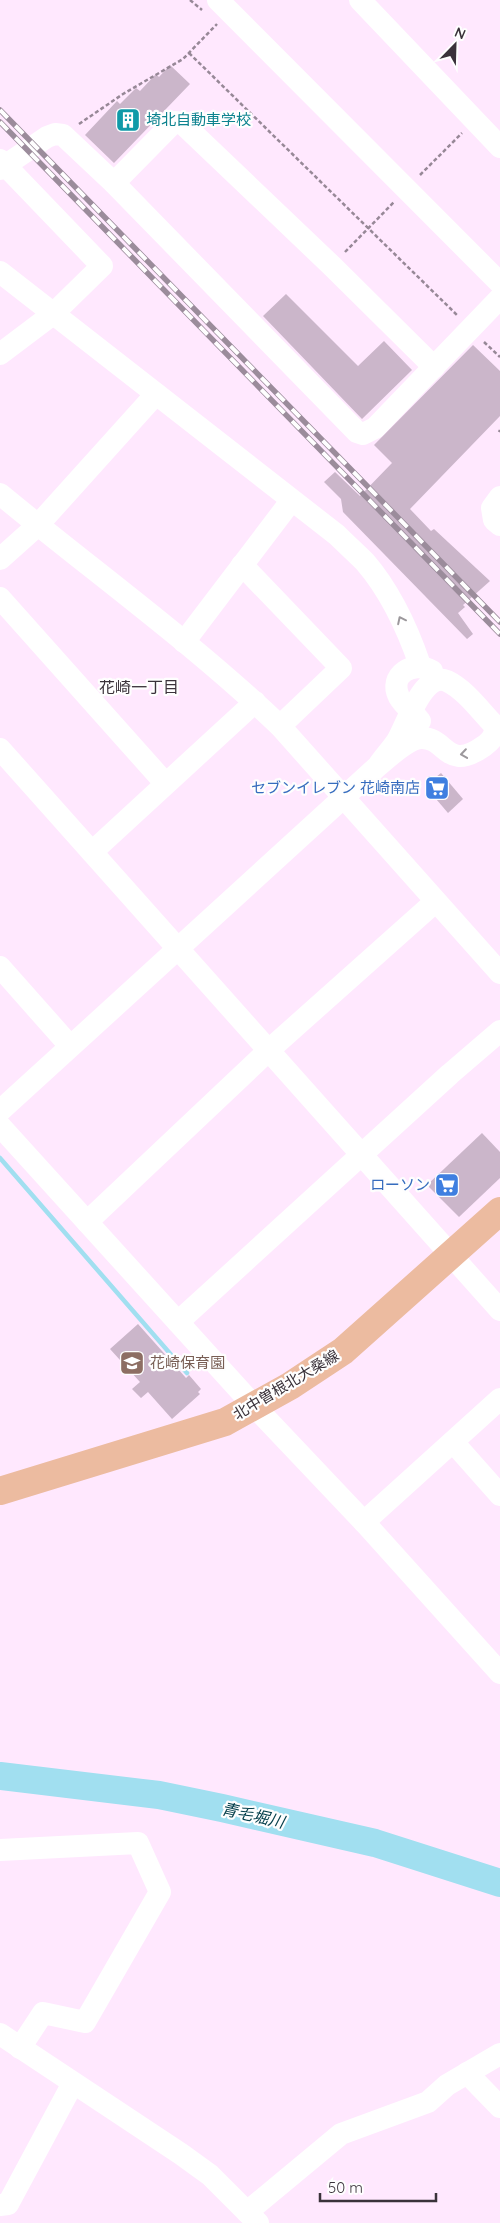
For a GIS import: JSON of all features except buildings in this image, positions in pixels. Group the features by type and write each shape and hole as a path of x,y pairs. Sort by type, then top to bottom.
{"main road":[{"name":"北中曽根北大桑線","path":"0,1491 225,1422 255,1407 343,1351 500,1211"}],"street":[{"path":"360,0 500,147"},
{"path":"217,7 500,283"},
{"path":"114,183 174,122 182,123 332,266 434,367"},
{"path":"0,354 53,314 102,266 2,165 55,134 63,135 114,183 357,432 363,434 375,428 500,298"},
{"path":"0,272 337,536 365,563 400,618 420,665 435,672 456,686 495,726 495,748 461,756 452,755 426,739 413,740 378,766 0,1111"},
{"path":"0,559 38,526 156,394"},
{"path":"0,494 184,642 255,702 280,726 500,973"},
{"path":"500,497 494,502 492,514 500,525"},
{"path":"184,642 291,500"},
{"path":"242,565 341,668 280,726"},
{"path":"0,598 165,783"},
{"path":"420,665 405,671 397,684 399,697 434,735 438,745"},
{"path":"378,766 398,740 411,711 424,690 434,682 445,680"},
{"path":"92,852 255,702"},
{"path":"0,750 178,947 500,1310"},
{"path":"87,1222 269,1050 435,902"},
{"path":"0,967 70,1046"},
{"path":"178,1322 500,1031"},
{"path":"0,1126 500,1673"},
{"path":"364,1522 500,1399"},
{"path":"453,1442 500,1495"},
{"path":"0,1850 138,1843 160,1892 85,2022 43,2013 20,2048"},
{"path":"0,2034 210,2175 253,2218 341,2134 428,2102 447,2084 500,2054"},
{"path":"467,2073 500,2107"},
{"path":"0,2205 8,2204 73,2083"}],"path":[{"path":"78,125 123,94 183,59 217,24 217,7 190,0"},
{"path":"189,53 463,321"},
{"path":"418,177 468,126"},
{"path":"344,252 395,201"},
{"path":"479,337 500,357"}],"waterway":[{"path":"0,1158 187,1373"},
{"name":"青毛堀川","path":"0,1776 159,1795 222,1808 375,1843 500,1883"}],"railway":[{"path":"0,110 500,622"},
{"path":"0,122 500,634"}],"place":[{"name":"埼北自動車学校","path":"128,120"},
{"name":"セブンイレブン 花崎南店","path":"437,788"},
{"name":"ローソン","path":"447,1185"},
{"name":"花崎保育園","path":"132,1363"}],"district":[{"name":"花崎一丁目","path":"139,687"}]}
